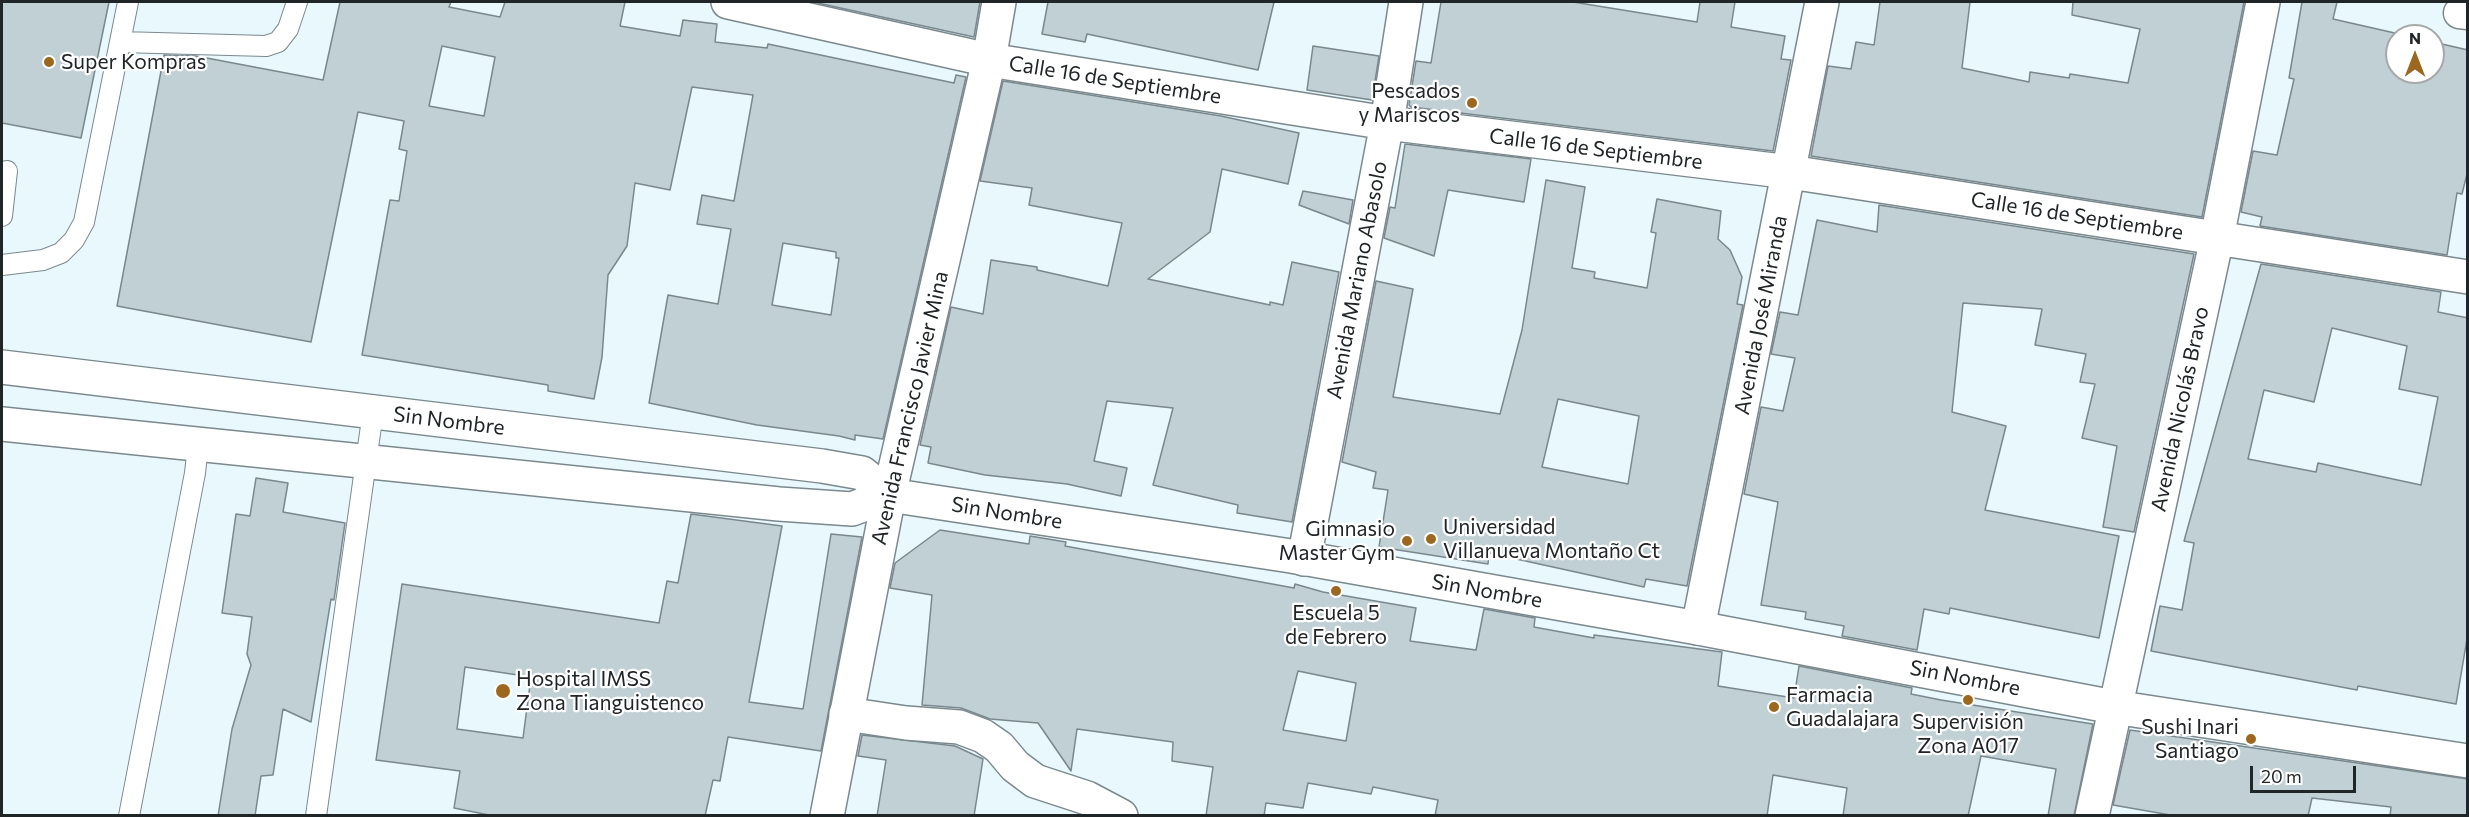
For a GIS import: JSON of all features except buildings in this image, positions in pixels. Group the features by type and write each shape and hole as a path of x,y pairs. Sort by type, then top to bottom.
{"street":[{"name":"Calle 16 de Septiembre","path":"728,2 988,60 1386,123 1790,172 2468,277"},
{"name":"Avenida Francisco Javier Mina","path":"827,816 889,495 988,60 999,2"},
{"name":"Avenida Mariano Abasolo","path":"1304,559 1386,123 1406,2"},
{"name":"Avenida José Miranda","path":"1698,628 1822,2"},
{"name":"Avenida Nicolás Bravo","path":"2092,816 2099,704 2217,238 2263,2"},
{"name":"Sin Nombre","path":"2,367 832,468 862,473 889,495"},
{"name":"Sin Nombre","path":"2,424 824,507 852,509 889,495 1304,559 1698,628 2099,704 2468,761"},
{"path":"846,714 959,727 983,736 999,747 1015,766 1035,781 1087,798 1121,816"}],"lane":[{"path":"2,265 44,260 61,253 74,240 84,222 128,2"},
{"path":"120,42 200,46 266,46 278,42 288,29 297,2"},
{"path":"2,216 7,171"},
{"path":"316,816 373,412"},
{"path":"129,816 195,473 198,445"}],"place":[{"name":"Super Kompras","path":"49,62"},
{"name":"Pescados y Mariscos","path":"1472,103"},
{"name":"Universidad Villanueva Montaño Ct","path":"1431,539"},
{"name":"Gimnasio Master Gym","path":"1407,541"},
{"name":"Escuela 5 de Febrero","path":"1336,591"},
{"name":"Hospital IMSS Zona Tianguistenco","path":"503,691"},
{"name":"Supervisión Zona A017","path":"1968,700"},
{"name":"Farmacia Guadalajara","path":"1774,707"},
{"name":"Sushi Inari Santiago","path":"2251,739"}]}
